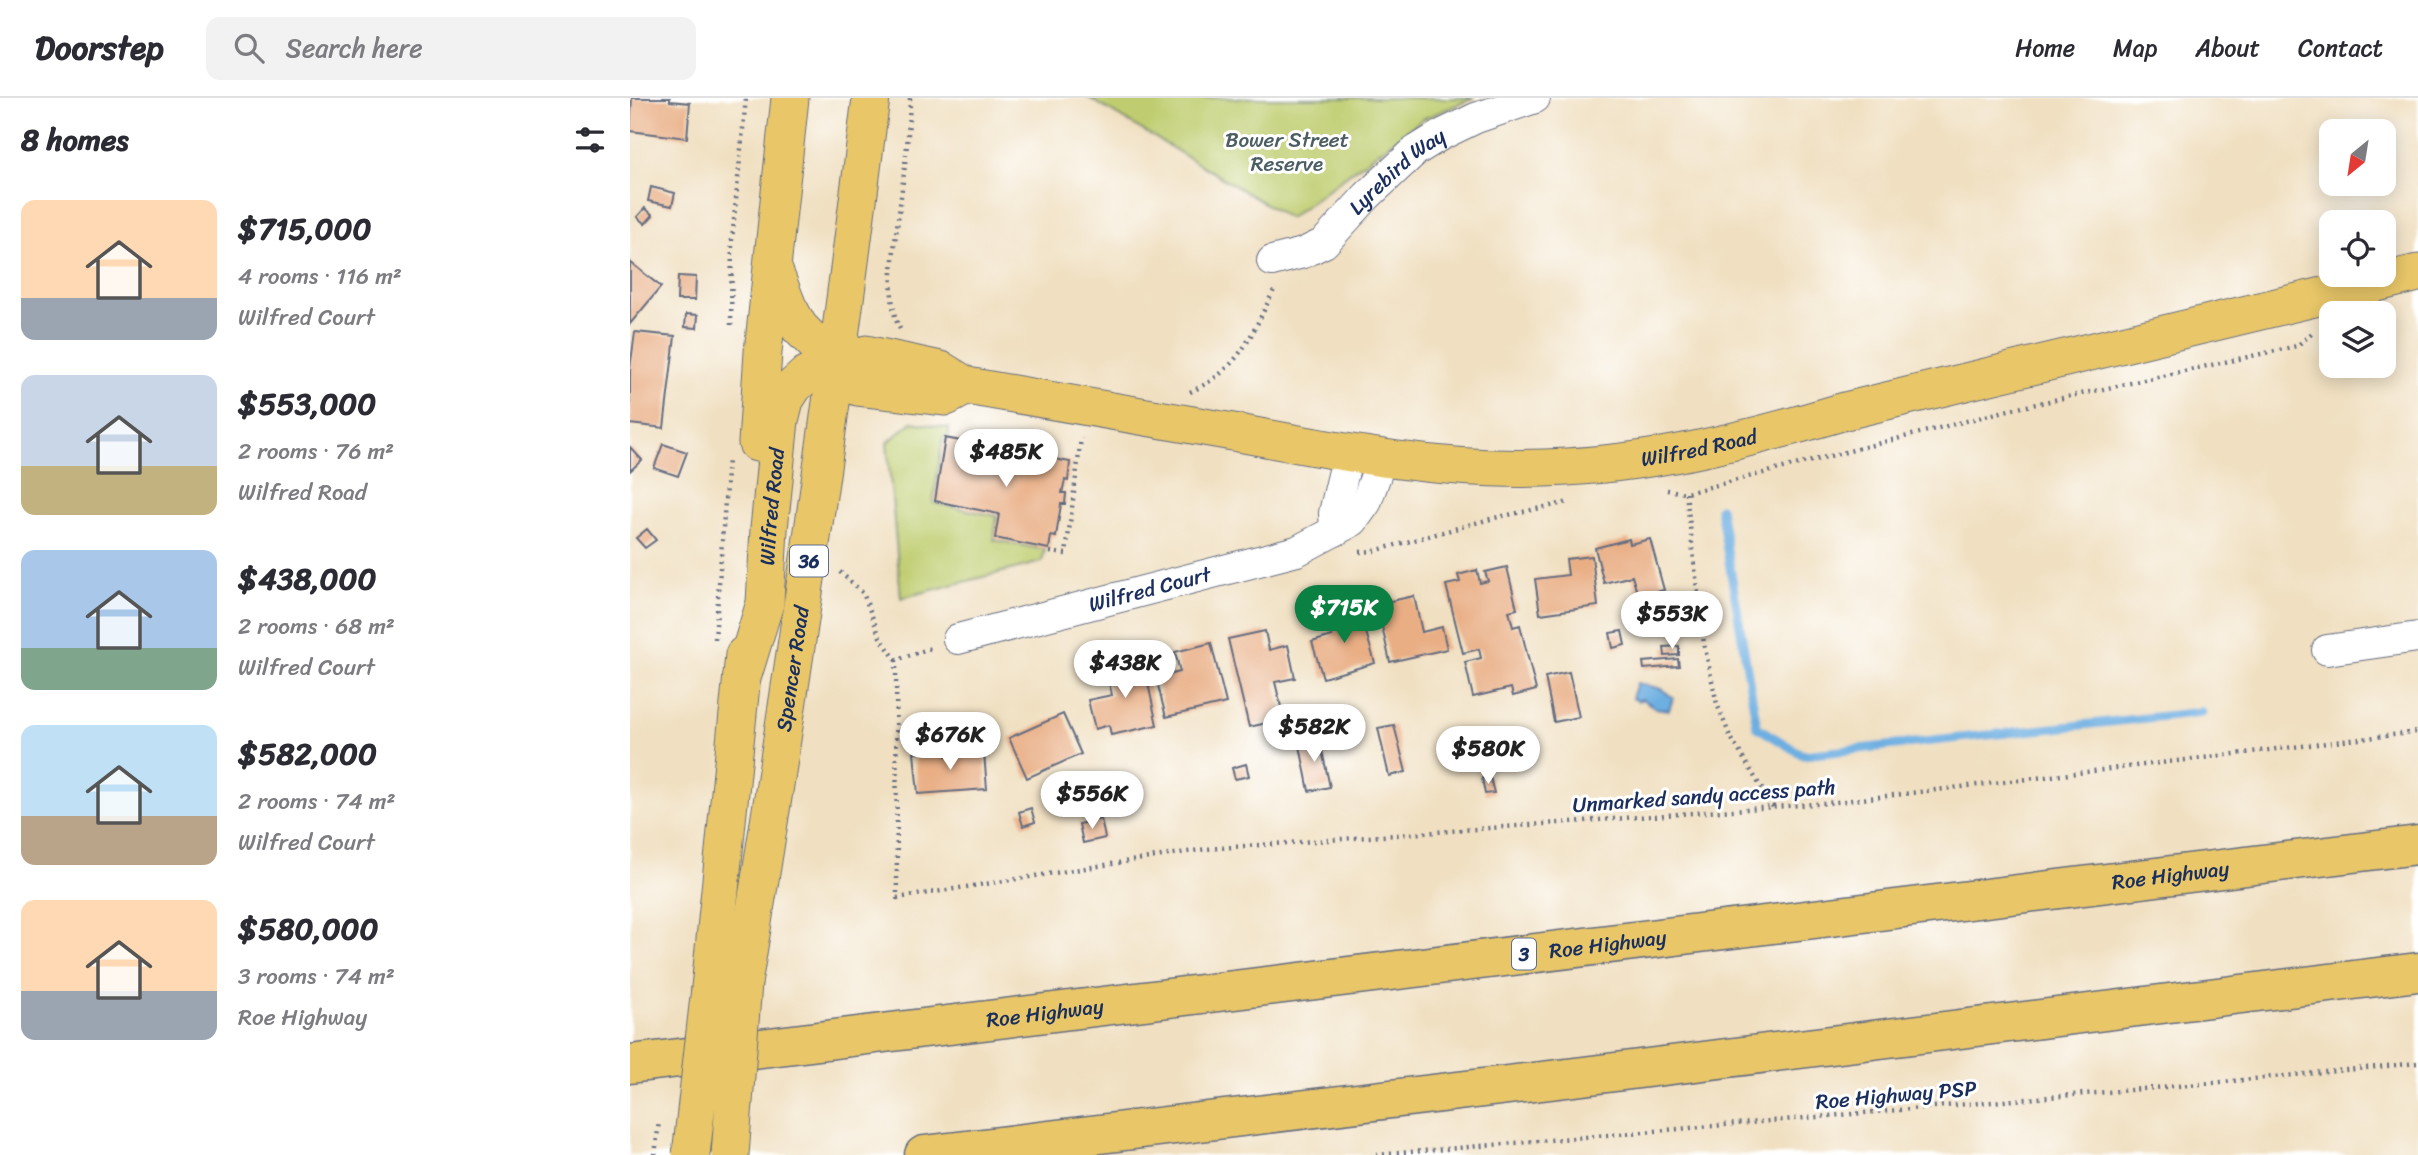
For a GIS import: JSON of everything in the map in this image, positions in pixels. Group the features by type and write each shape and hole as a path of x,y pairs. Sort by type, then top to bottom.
{"highway":[{"name":"Roe Highway","path":"630,1064 2418,845"},
{"path":"924,1155 2418,972"}],"main road":[{"name":"Spencer Road","path":"730,1155 727,986 742,678 761,380 790,98"},
{"name":"Spencer Road","path":"691,1155 781,756 838,366 871,98"},
{"path":"772,268 799,327 838,366"},
{"name":"Wilfred Road","path":"742,678 765,603 769,529 780,420 785,400 806,375 866,354 940,370 967,386 1365,456 1484,467 1542,468 1660,458 2418,273"}],"street":[{"name":"Lyrebird Way","path":"1276,260 1303,253 1324,243 1377,187 1415,152 1441,135 1476,118 1535,98"},
{"path":"1344,540 1334,513 1365,456"},
{"name":"Wilfred Court","path":"958,639 1344,540"},
{"path":"2327,650 2418,637"}],"path":[{"path":"731,332 732,240 746,98"},
{"path":"902,334 894,318 892,266 910,98"},
{"path":"1147,416 1226,371 1243,351 1282,274 1276,260"},
{"path":"1655,488 1686,493 2009,410 2297,346 2314,332"},
{"path":"1050,552 1066,554 1082,433"},
{"path":"715,643 728,452"},
{"path":"1686,493 1704,644 1717,704 1730,736 1773,807"},
{"path":"1344,540 1374,551 1484,521 1572,501"},
{"path":"837,569 863,593 880,637 897,660 958,639"},
{"name":"Unmarked sandy access path","path":"897,660 897,898 1206,849 1841,801 2418,732"},
{"name":"Roe Highway PSP","path":"1376,1155 2184,1086 2418,1063"}],"green space":[{"name":"Bower Street Reserve","path":"1089,98 1474,98 1423,119 1289,218"},
{"path":"912,422 949,428 949,436 943,437 933,503 997,516 994,540 1045,550 1042,562 901,598 887,443"}],"water":[{"path":"1637,683 1662,689 1673,698 1669,710 1656,708 1642,699 1638,701 1632,698"}],"building":[{"path":"632,98 670,98 670,101 690,103 687,138 630,131"},
{"path":"651,187 675,193 672,206 648,201"},
{"path":"645,208 653,215 645,224 637,217"},
{"path":"630,262 661,287 630,324"},
{"path":"678,276 696,277 695,300 677,300"},
{"path":"686,314 698,315 697,328 685,327"},
{"path":"635,332 675,336 664,428 630,424 630,369"},
{"path":"945,438 1070,462 1068,481 1065,480 1062,493 1066,493 1065,504 1061,504 1056,537 1051,536 1049,549 995,538 999,514 935,501"},
{"path":"663,444 687,452 678,476 654,468"},
{"path":"630,447 642,460 630,471"},
{"path":"647,529 656,540 645,548 636,538"},
{"path":"1629,539 1630,544 1650,539 1664,590 1638,596 1632,576 1604,583 1595,548"},
{"path":"1592,556 1598,606 1540,614 1535,579 1568,575 1566,559"},
{"path":"1507,567 1517,609 1509,611 1513,627 1520,625 1536,690 1513,696 1511,688 1473,697 1465,662 1481,658 1479,649 1463,653 1446,585 1460,582 1458,575 1477,570 1480,583 1488,581 1485,572"},
{"path":"1414,596 1422,632 1442,627 1447,649 1390,662 1377,604"},
{"path":"1359,608 1375,663 1323,678 1312,642 1332,636 1327,617"},
{"path":"1265,631 1269,650 1288,645 1295,678 1275,682 1284,719 1249,727 1228,639"},
{"path":"1622,631 1625,645 1613,648 1610,633"},
{"path":"1211,643 1226,703 1166,717 1156,678 1180,672 1175,652"},
{"path":"1679,646 1679,655 1665,656 1664,647"},
{"path":"1678,659 1679,666 1644,669 1643,662"},
{"path":"1143,660 1157,725 1111,735 1109,725 1095,729 1088,700 1112,695 1105,668"},
{"path":"1569,672 1579,717 1554,722 1545,677"},
{"path":"1063,714 1081,754 1027,778 1009,738"},
{"path":"1394,725 1406,772 1389,776 1378,728"},
{"path":"1319,737 1330,787 1309,791 1299,741"},
{"path":"946,751 946,756 984,753 987,789 918,794 914,753"},
{"path":"1246,764 1249,776 1235,779 1232,768"},
{"path":"1490,777 1494,793 1485,794 1482,778"},
{"path":"1031,808 1035,822 1023,826 1019,812"},
{"path":"1101,819 1105,838 1083,843 1079,824"}],"waterway":[{"path":"1720,508 1757,727 1803,755 2202,712"}]}
